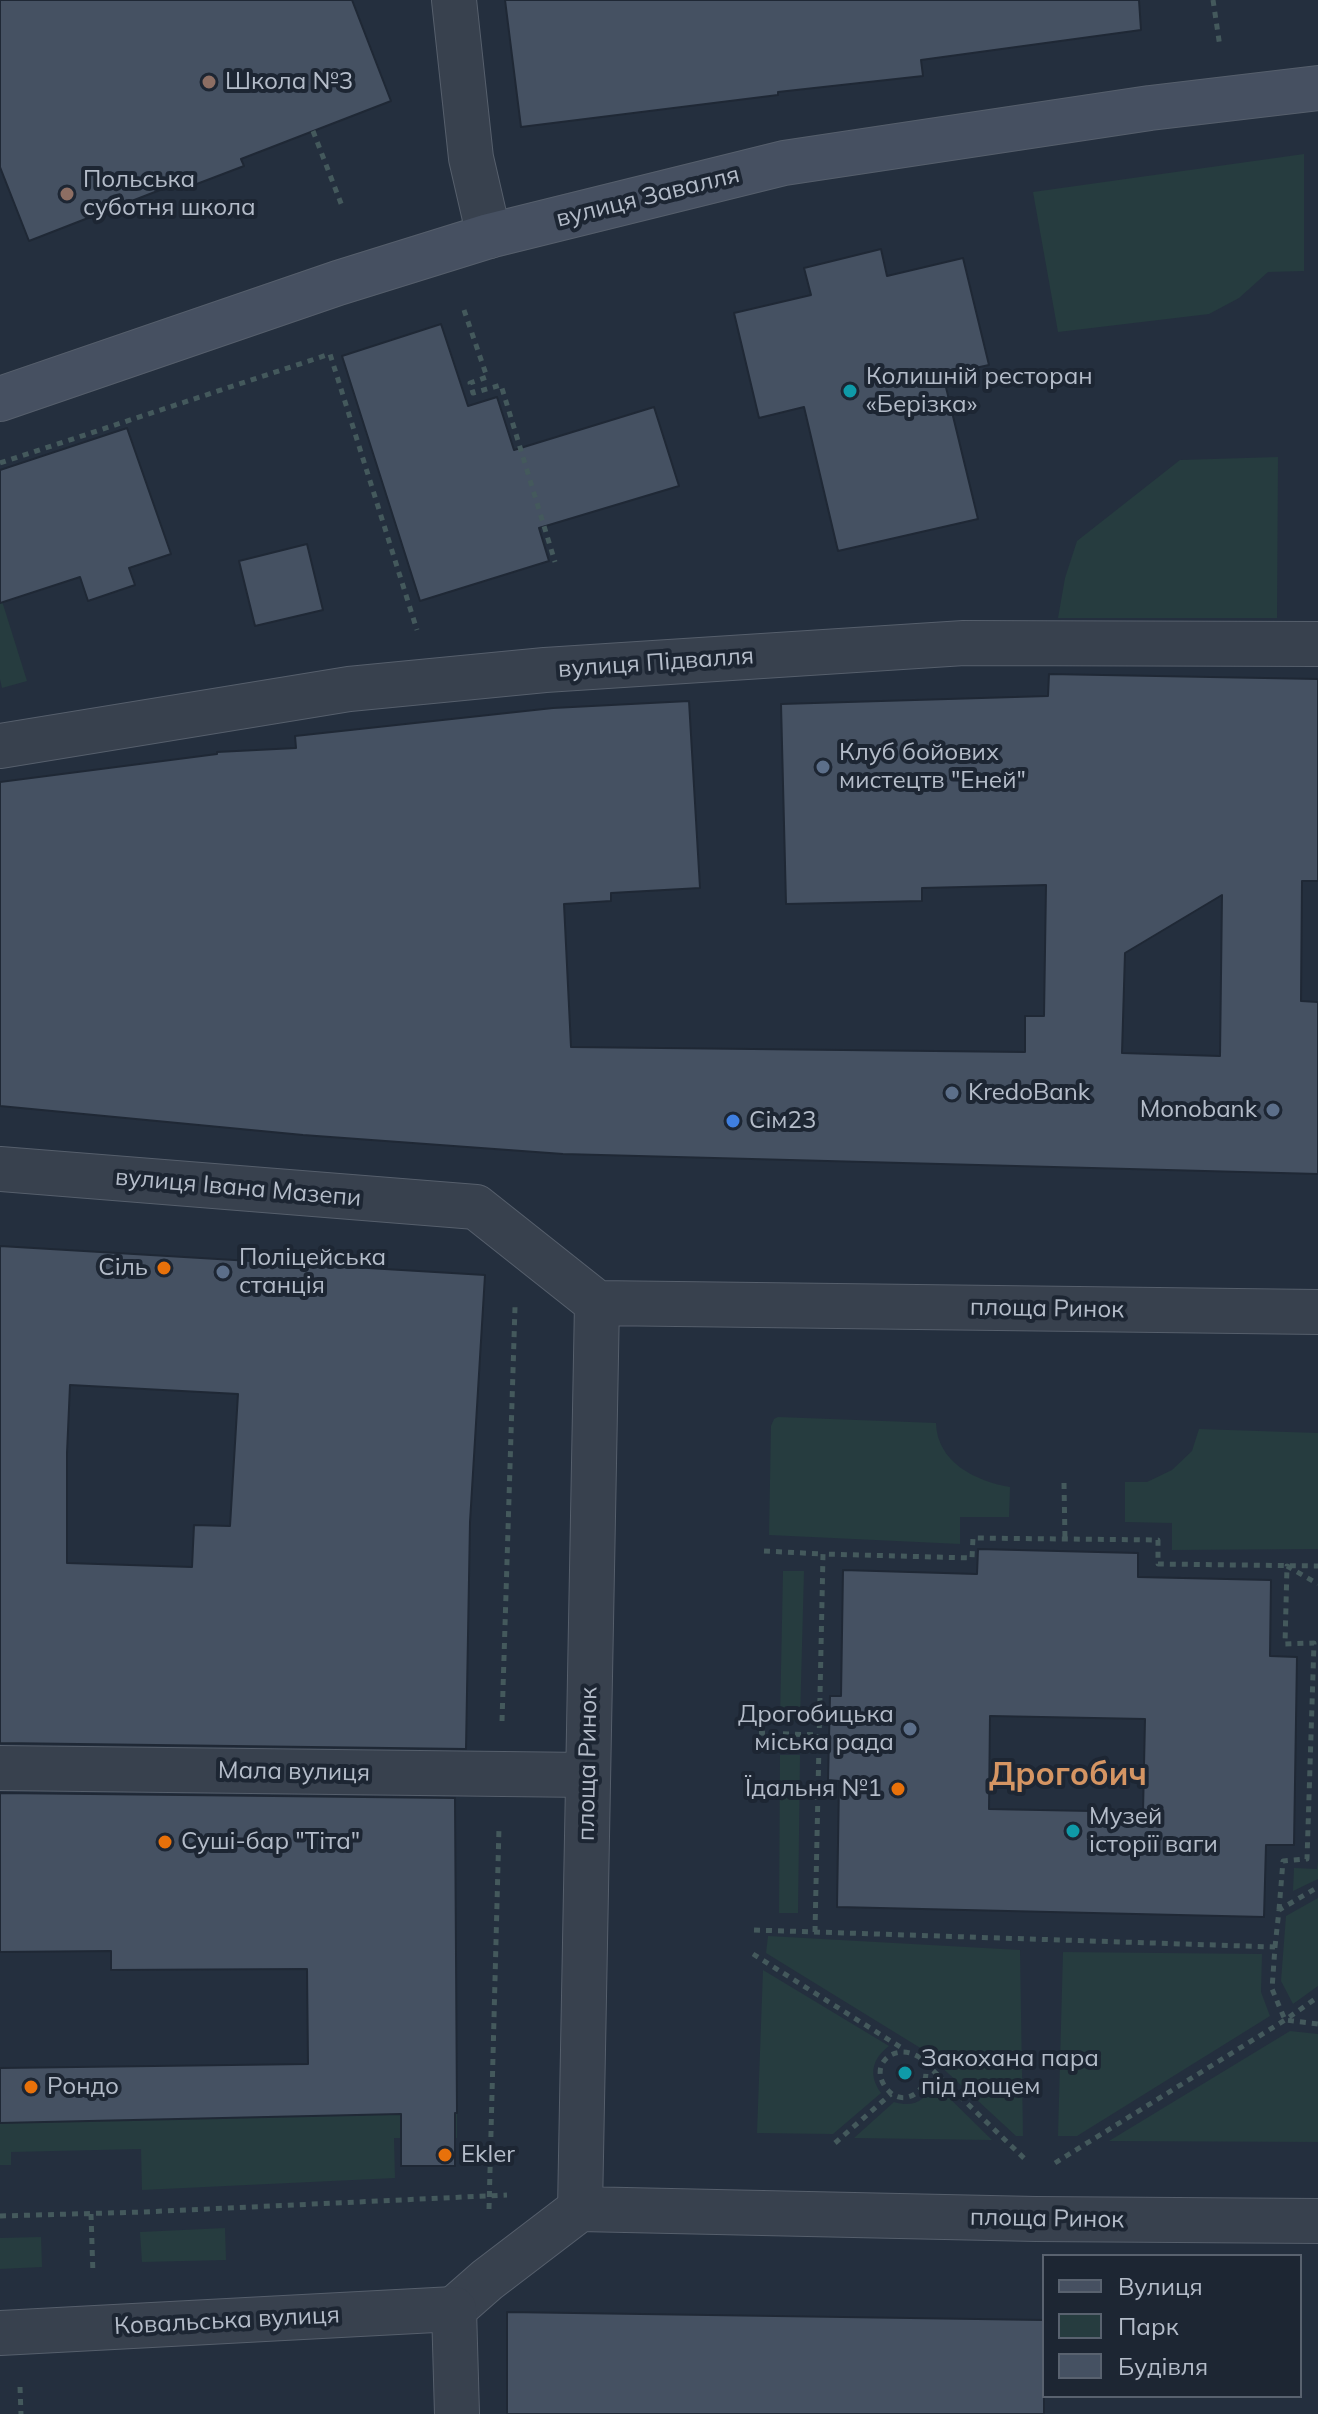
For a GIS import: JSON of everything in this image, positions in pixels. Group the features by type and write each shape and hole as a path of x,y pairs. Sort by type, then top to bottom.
{"main road":[{"name":"вулиця Завалля","path":"0,399 338,283 489,236 784,163 1150,108 1318,88"}],"street":[{"path":"454,0 471,158 489,236"},
{"name":"вулиця Підвалля","path":"0,746 349,689 545,670 964,643 1318,644"},
{"name":"вулиця Івана Мазепи","path":"0,1169 476,1207 597,1303"},
{"name":"площа Ринок","path":"1318,1312 597,1303 580,2200 1036,2219 1318,2221"},
{"name":"Мала вулиця","path":"0,1768 587,1775"},
{"path":"457,2414 454,2309 580,2200"},
{"name":"Ковальська вулиця","path":"0,2333 454,2309"}],"path":[{"path":"1213,0 1221,48"},
{"path":"313,131 342,206"},
{"path":"464,310 487,377 470,383 473,393 501,385 555,562"},
{"path":"0,463 330,354 433,680"},
{"path":"1064,1483 1065,1540"},
{"path":"764,1551 972,1558 973,1538 1158,1540 1158,1564 1318,1566"},
{"path":"815,1932 823,1554"},
{"path":"1287,1566 1318,1584"},
{"path":"1285,2020 1272,1989 1275,1947 1283,1861 1307,1859 1316,1642 1285,1644 1287,1566"},
{"path":"759,1733 819,1735"},
{"path":"1279,1910 1318,1887"},
{"path":"754,1930 1275,1947"},
{"path":"753,1954 919,2057 1029,2164"},
{"path":"1049,2166 1318,1997"},
{"path":"1285,2020 1318,2024"},
{"path":"906,2051 891,2054 882,2066 882,2081 891,2094 906,2097 920,2090 927,2077 924,2062"},
{"path":"835,2143 891,2094"},
{"path":"0,2216 580,2200"},
{"path":"91,2214 92,2252"},
{"path":"19,2376 21,2414"}],"green space":[{"path":"1304,154 1304,271 1268,272 1239,298 1209,314 1058,332 1033,192"},
{"path":"1278,457 1277,618 1058,618 1065,578 1077,541 1180,460"},
{"path":"0,584 2,601 27,681 2,688 0,679"},
{"path":"778,1417 936,1423 943,1449 960,1467 984,1480 1010,1487 1009,1517 960,1517 960,1544 769,1535 771,1426"},
{"path":"1199,1429 1318,1433 1318,1549 1172,1550 1172,1523 1125,1522 1125,1482 1147,1482 1172,1470 1192,1451"},
{"path":"783,1571 804,1571 800,1721 780,1719"},
{"path":"780,1755 800,1755 798,1913 779,1913"},
{"path":"1318,1861 1318,1879 1293,1891 1294,1868 1317,1869"},
{"path":"1318,1898 1318,1986 1293,2004 1281,1981 1286,1916"},
{"path":"768,1936 1020,1950 1023,2136 1016,2136 922,2049 766,1953"},
{"path":"1063,1952 1262,1954 1261,1992 1270,2016 1077,2136 1058,2136"},
{"path":"763,1970 889,2046 879,2056 874,2068 874,2080 881,2093 833,2134 757,2133"},
{"path":"1290,2031 1318,2034 1318,2142 1109,2141"},
{"path":"934,2083 992,2140 854,2138 894,2102 918,2102"},
{"path":"457,2113 457,2138 394,2138 395,2178 142,2190 141,2149 11,2152 11,2165 0,2165 0,2123"},
{"path":"225,2228 226,2260 142,2262 140,2232"},
{"path":"41,2237 42,2267 0,2269 0,2238"}],"building":[{"name":"Школа №3","path":"0,0 352,0 391,101 241,159 244,166 181,190 178,183 29,241 0,167"},
{"path":"505,0 1139,0 1141,30 921,60 923,76 521,127"},
{"name":"Колишній ресторан «Берізка»","path":"881,249 887,276 963,258 989,365 943,375 978,519 838,551 804,407 759,418 734,313 811,295 804,268"},
{"path":"441,324 468,406 497,397 514,450 654,407 679,486 539,528 549,561 420,601 342,356"},
{"path":"127,428 171,554 129,568 135,585 88,601 80,577 0,603 0,470"},
{"path":"307,544 323,610 255,626 239,561"},
{"path":"1049,674 1318,679 1318,881 1302,881 1301,1001 1318,1002 1318,1174 563,1154 303,1135 0,1106 0,782 217,752 296,748 295,736 553,708 689,701 700,888 611,893 611,901 564,904 571,1047 1025,1052 1025,1016 1044,1016 1046,885 922,888 922,901 786,904 781,704 1048,696","holes":["1222,895 1220,1056 1122,1053 1125,953"]},
{"path":"0,1246 485,1275 470,1522 466,1749 0,1743","holes":["70,1385 238,1394 230,1526 194,1525 192,1567 67,1563"]},
{"name":"Дрогобицька міська рада","path":"978,1549 1138,1553 1138,1577 1271,1580 1270,1656 1297,1657 1294,1845 1266,1845 1264,1917 837,1907 839,1781 828,1780 830,1696 841,1696 843,1570 977,1574","holes":["990,1716 1145,1719 1143,1812 989,1809"]},
{"path":"0,1793 455,1798 455,2166 401,2166 401,2114 0,2123 0,2068 308,2064 307,1969 111,1970 111,1951 0,1952"},
{"path":"507,2312 1042,2320 1044,2414 507,2414"}],"place":[{"name":"Школа №3","path":"209,82"},
{"name":"Польська суботня школа","path":"67,194"},
{"name":"Колишній ресторан «Берізка»","path":"850,391"},
{"name":"Клуб бойових мистецтв \"Еней\"","path":"823,767"},
{"name":"KredoBank","path":"952,1093"},
{"name":"Monobank","path":"1273,1110"},
{"name":"Сім23","path":"733,1121"},
{"name":"Сіль","path":"164,1268"},
{"name":"Поліцейська станція","path":"223,1272"},
{"name":"Дрогобицька міська рада","path":"910,1729"},
{"name":"Їдальня №1","path":"898,1789"},
{"name":"Музей історії ваги","path":"1073,1831"},
{"name":"Суші-бар \"Тіта\"","path":"165,1842"},
{"name":"Закохана пара під дощем","path":"905,2073"},
{"name":"Рондо","path":"31,2087"},
{"name":"Ekler","path":"445,2155"}],"district":[{"name":"Дрогобич","path":"1068,1775"}]}
